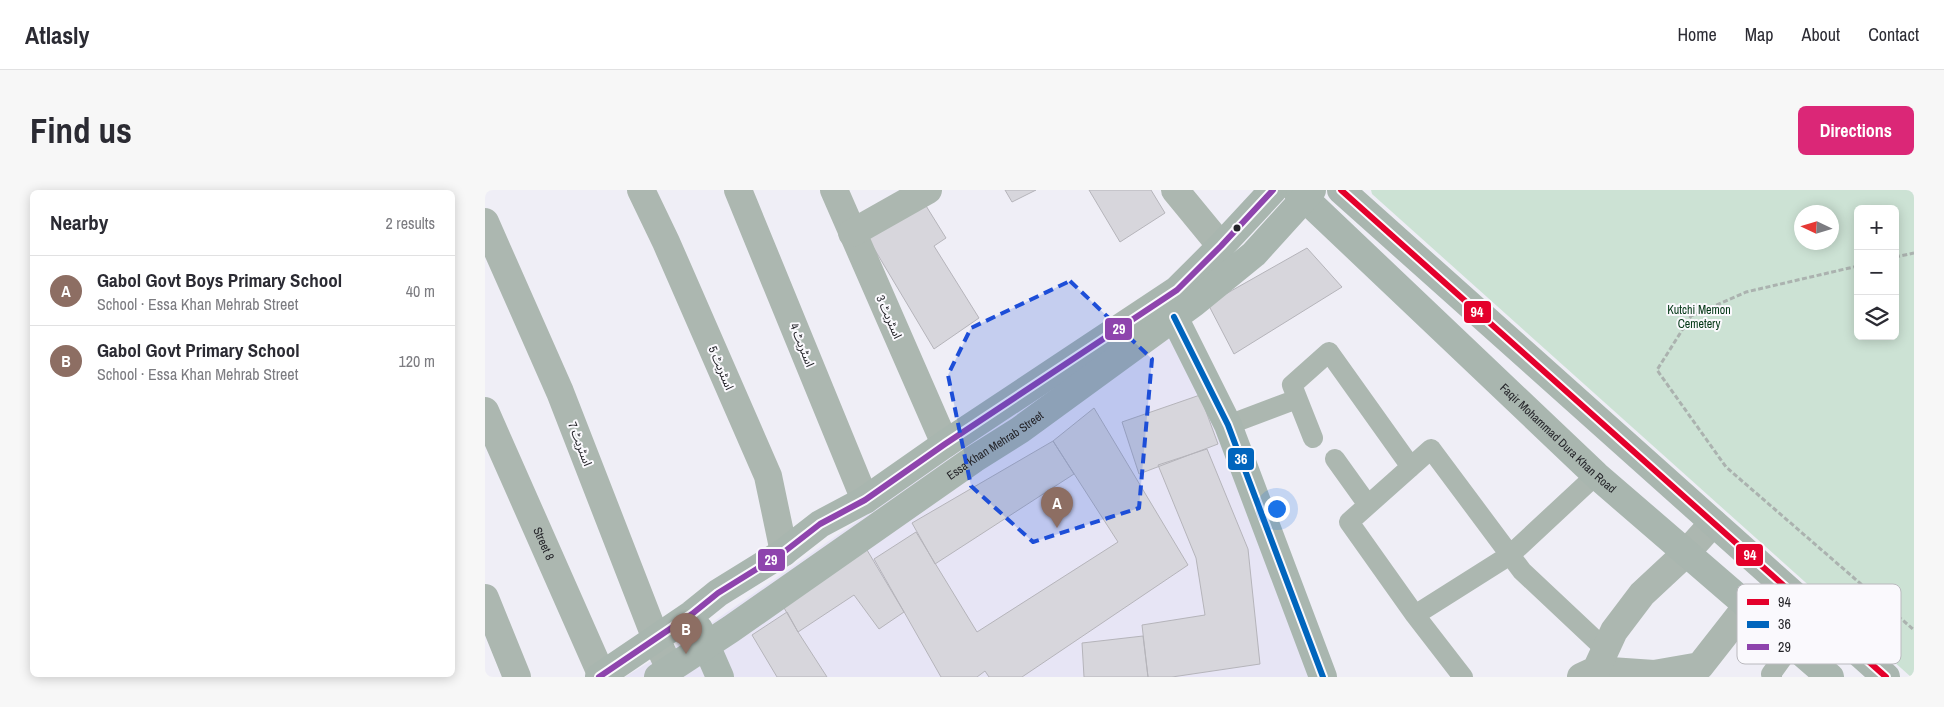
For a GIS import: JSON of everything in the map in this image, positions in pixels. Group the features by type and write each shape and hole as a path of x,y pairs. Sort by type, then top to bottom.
{"main road":[{"path":"601,676 692,614 718,593 784,552 820,524 865,500 945,444 1177,290 1273,190"},
{"path":"1341,190 1782,584"},
{"name":"Essa Khan Mehrab Street","path":"664,673 974,459 1020,430 1194,303 1255,254 1304,193"},
{"name":"Faqir Mohammad Dura Khan Road","path":"1304,193 1596,475 1737,597"},
{"path":"1174,317 1228,426 1323,677"},
{"path":"1509,392 1533,362"},
{"path":"1003,405 1020,430"},
{"path":"692,614 720,677"},
{"name":"Faqir Mohammad Dura Khan Road","path":"1815,664 1830,677"},
{"path":"1871,664 1886,677"}],"street":[{"name":"اسٹریٹ 5","path":"641,190 666,242 768,476 784,552"},
{"name":"اسٹریٹ 4","path":"738,190 865,500"},
{"name":"اسٹریٹ 3","path":"834,190 945,444"},
{"path":"852,233 928,190"},
{"path":"1175,190 1221,246"},
{"name":"اسٹریٹ 7","path":"485,222 560,392 656,639 664,673"},
{"name":"Street 8","path":"485,411 601,676"},
{"path":"1713,523 1686,553 1642,594 1613,631 1595,668 1655,675 1703,672 1737,621"},
{"path":"485,598 517,677"}],"lane":[{"path":"1313,438 1291,385 1329,352 1411,467"},
{"path":"1228,426 1297,399"},
{"path":"1463,677 1415,615 1349,522 1431,449 1595,668"},
{"path":"1335,459 1368,505"},
{"path":"1415,615 1511,556 1596,475"},
{"path":"1772,677 1771,674 1778,664"}],"path":[{"path":"1899,256 1914,253"},
{"path":"1854,267 1746,292 1691,316 1657,370 1726,467 1861,584"},
{"path":"1901,619 1914,630"}],"highlighted area":[{"path":"1070,281 1152,359 1139,508 1033,542 971,486 948,375 971,328"}],"shaded area":[{"path":"1179,296 1323,677 625,677 700,631"}],"green space":[{"name":"Kutchi Memon Cemetery","path":"1371,190 1914,190 1914,677 1911,677 1896,664 1901,664 1901,584 1807,584 1372,194"}],"building":[{"path":"1005,190 1036,190 1012,202"},
{"path":"1089,190 1151,190 1165,213 1120,242"},
{"path":"923,201 946,238 934,246 979,318 934,349 866,235"},
{"path":"1307,248 1342,287 1234,354 1208,304"},
{"path":"1200,395 1218,444 1139,474 1122,422"},
{"path":"1094,408 1188,565 1022,677 989,677 985,671 977,677 941,677 874,559 916,532 977,632 1118,542 1053,441"},
{"path":"1053,441 1074,474 935,564 912,523"},
{"path":"1207,449 1248,549 1260,664 1172,677 1148,677 1142,625 1205,615 1196,558 1158,465"},
{"path":"867,550 904,612 879,629 854,595 798,632 780,601"},
{"path":"787,612 827,677 777,677 752,635"},
{"path":"1143,636 1148,677 1084,677 1082,643"}],"transit line":[{"name":"29","path":"599,677 692,614 718,593 784,552 820,524 865,500 945,444 1177,290 1273,190"},
{"name":"94","path":"1341,190 1782,584"},
{"name":"36","path":"1174,317 1228,425 1323,677"},
{"name":"94","path":"1871,664 1886,677"}],"place":[{"name":"Gabol Govt Boys Primary School","path":"1057,528"},
{"name":"Gabol Govt Primary School","path":"686,654"}]}
